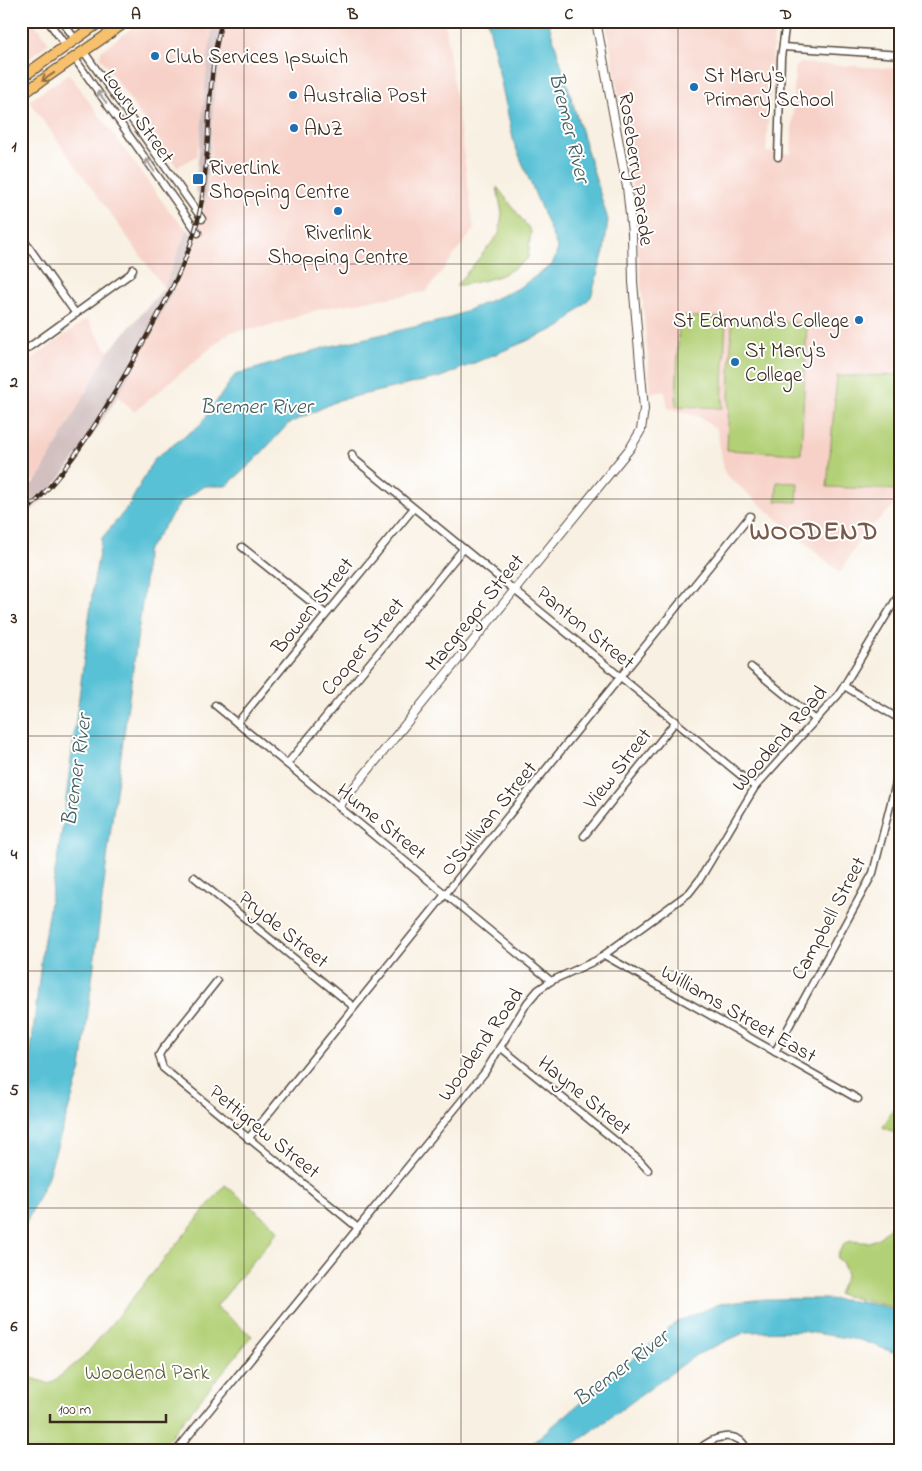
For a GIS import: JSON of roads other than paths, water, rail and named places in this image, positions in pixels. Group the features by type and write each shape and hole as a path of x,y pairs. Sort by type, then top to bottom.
{"main road":[{"path":"21,78 101,21"},
{"path":"21,95 127,21"},
{"name":"Lowry Street","path":"75,39 84,52"},
{"name":"Lowry Street","path":"66,46 74,59"}],"street":[{"name":"Lowry Street","path":"48,21 66,46"},
{"name":"Lowry Street","path":"62,21 75,39"},
{"name":"Roseberry Parade","path":"596,21 627,187 632,233 633,282 644,409 642,426 636,440"},
{"path":"778,157 786,21"},
{"path":"783,47 901,55"},
{"name":"Lowry Street","path":"84,52 202,219"},
{"name":"Lowry Street","path":"74,59 198,233"},
{"path":"21,236 76,314"},
{"path":"21,353 130,274 133,268"},
{"name":"Macgregor Street","path":"339,806 636,440"},
{"name":"Panton Street","path":"352,454 353,458 413,509 755,787"},
{"name":"Bowen Street","path":"237,723 413,509"},
{"name":"O'Sullivan Street","path":"248,1139 750,516"},
{"path":"242,547 326,614"},
{"name":"Cooper Street","path":"287,764 463,549"},
{"name":"Woodend Road","path":"177,1450 485,1072 527,1003 538,990 551,981 604,955 689,893 700,879 755,787 844,686 901,591"},
{"path":"751,667 816,720"},
{"path":"844,686 901,720"},
{"name":"Hume Street","path":"214,704 551,981"},
{"name":"View Street","path":"584,836 676,721"},
{"name":"Campbell Street","path":"775,1052 874,873 901,763"},
{"name":"Pryde Street","path":"194,877 354,1006"},
{"name":"Williams Street East","path":"604,955 858,1099"},
{"name":"Pettigrew Street","path":"217,981 165,1044 159,1055 163,1068 358,1228"},
{"name":"Hayne Street","path":"500,1048 639,1160 648,1170"},
{"path":"698,1450 718,1439 732,1436 742,1441 747,1450"}],"water":[{"name":"Bremer River","path":"488,21 548,21 608,220 604,251 591,297 562,326 441,377 339,400 288,424 253,462 226,486 204,486 181,502 146,552 145,582 110,835 81,1069 47,1179 21,1234 21,1090 30,1059 43,945 62,830 94,580 102,538 128,507 154,459 200,425 235,375 327,347 445,320 517,289 552,265 558,249 514,143"},
{"name":"Bremer River","path":"764,1299 851,1301 868,1303 901,1312 901,1355 860,1340 801,1331 746,1332 696,1355 566,1450 524,1450 677,1322 719,1304"}],"railway":[{"path":"21,516 56,479 87,438 127,372 184,262 197,224 201,205 207,159 213,67 222,21"}],"place":[{"name":"Club Services Ipswich","path":"155,56"},
{"name":"St Mary's Primary School","path":"694,87"},
{"name":"Australia Post","path":"293,95"},
{"name":"ANZ","path":"294,128"},
{"name":"RiverLink Shopping Centre","path":"198,179"},
{"name":"Riverlink Shopping Centre","path":"338,211"},
{"name":"St Edmund's College","path":"859,320"},
{"name":"St Mary's College","path":"735,362"}],"district":[{"name":"WOODEND","path":"814,530"}],"park label":[{"name":"Woodend Park","path":"147,1372"}]}
